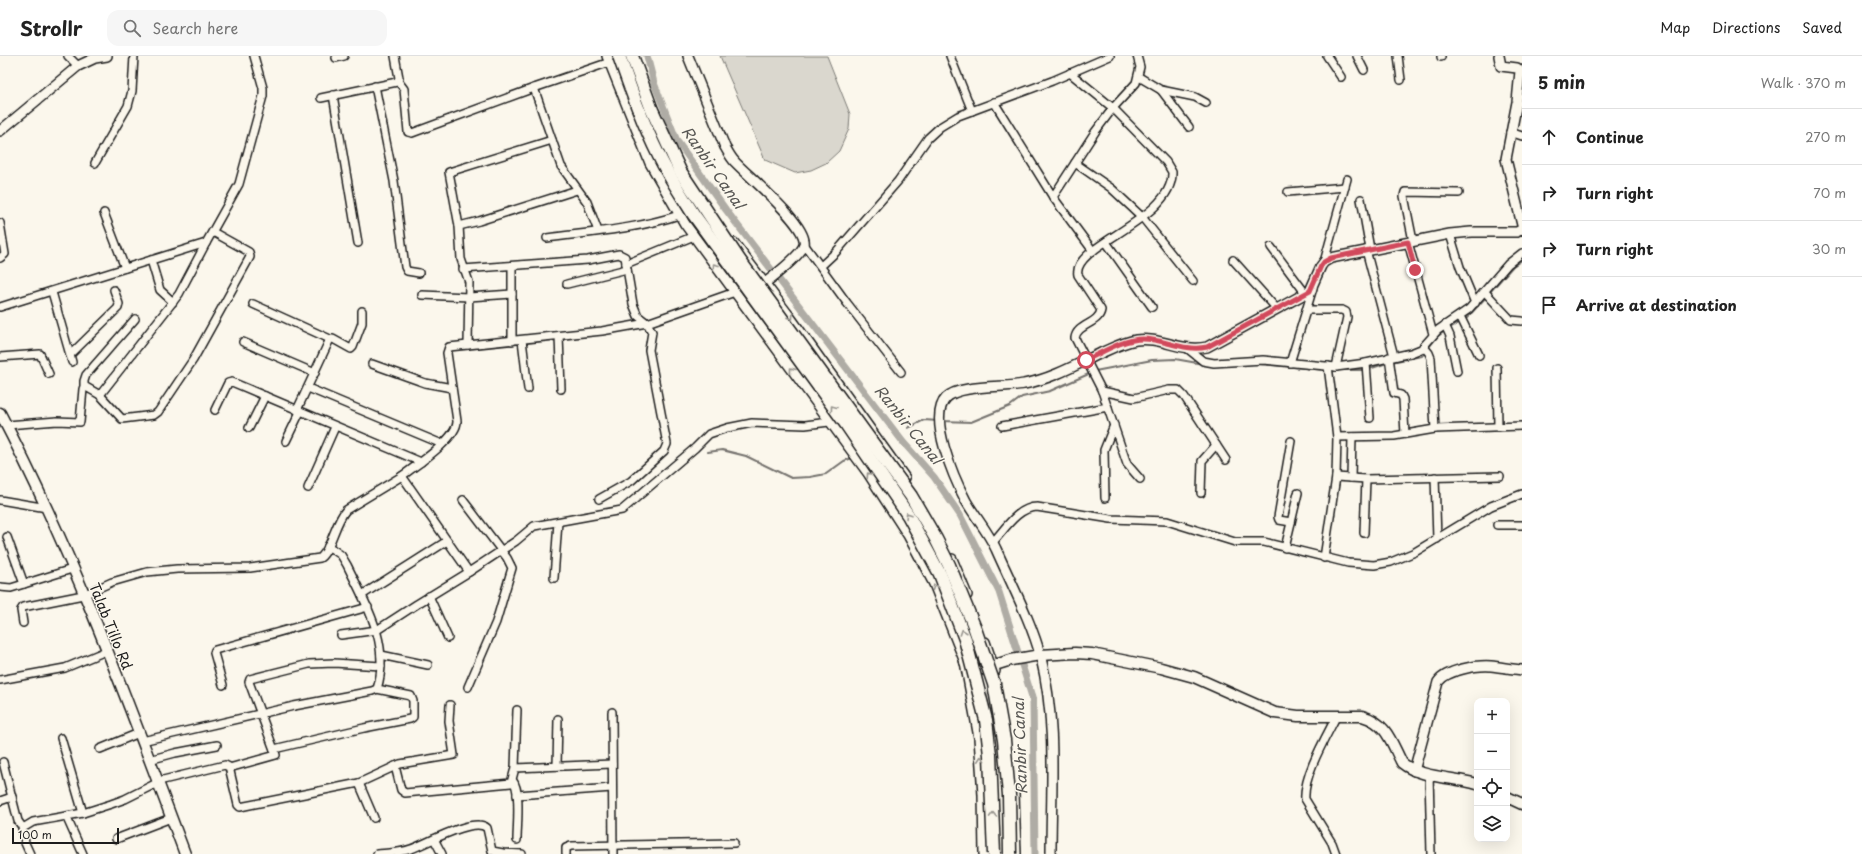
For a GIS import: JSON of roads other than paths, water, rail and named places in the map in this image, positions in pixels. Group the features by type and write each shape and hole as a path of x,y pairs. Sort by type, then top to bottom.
{"highway":[{"path":"632,56 654,116 680,170 740,261 911,496 949,565 974,626 994,684 1004,740 1009,795 1010,854"},
{"path":"612,58 659,156 694,215 846,424 908,515 940,574 966,639 986,720 990,755 994,854"}],"main road":[{"name":"Talab Tillo Rd","path":"0,413 46,508 83,595 158,782 184,854"},
{"path":"965,662 974,670 979,670 1011,660 1036,656 1075,653 1092,654 1161,668 1205,681 1275,713 1298,716 1362,716 1377,721 1386,732 1402,763 1414,771 1474,783"},
{"path":"1510,798 1522,804"}],"street":[{"path":"68,56 78,66"},
{"path":"1,127 78,66 95,58 107,56"},
{"path":"95,163 128,106 132,91 134,56"},
{"path":"100,395 173,302 186,283 206,243 239,184 263,96 263,88 254,56"},
{"path":"336,58 344,56"},
{"path":"395,56 398,81 404,89 408,132 410,134 612,58 650,163 679,215 829,422 868,473 908,535 934,584 965,662 979,738 983,795 984,854"},
{"path":"638,56 672,144 701,198 766,279 890,456 922,504 959,572 994,665 1006,716 1015,805 1016,854"},
{"path":"688,56 725,147 734,161 785,211 803,233 804,244 802,250 766,279"},
{"path":"950,56 972,111"},
{"path":"821,266 836,252 898,181 928,138 949,121 1110,56"},
{"path":"1053,197 1075,162 1113,108 1136,83 1139,77 1140,68 1137,56"},
{"path":"1327,56 1341,77"},
{"path":"1357,56 1364,70"},
{"path":"1398,56 1401,80"},
{"path":"1499,56 1502,66 1514,67 1520,71 1519,102 1510,132 1506,159 1520,208 1522,225"},
{"path":"1070,73 1113,108 1166,162 1172,172 1170,183 1161,200 1142,217 1093,251 1080,264 1077,271 1078,275 1101,310 1098,317 1075,334 1077,343 1102,391 1127,464 1140,479"},
{"path":"1139,77 1161,90 1195,97 1206,103"},
{"path":"321,98 398,81"},
{"path":"375,86 394,181 405,267 407,271 419,273"},
{"path":"534,88 561,166 577,190 588,202 598,231"},
{"path":"1161,90 1189,127"},
{"path":"333,95 358,243"},
{"path":"994,102 1053,197 1093,251"},
{"path":"1510,132 1522,136"},
{"path":"468,346 469,280 463,269 459,226 449,172 552,140"},
{"path":"1075,162 1111,188 1142,217 1193,281"},
{"path":"1290,363 1306,310 1309,291 1324,262 1348,179"},
{"path":"1288,192 1345,187"},
{"path":"459,226 577,190"},
{"path":"1426,349 1433,334 1410,241 1404,196 1405,192 1459,193"},
{"path":"1361,199 1368,250 1391,360 1394,393 1401,395 1403,399 1405,434"},
{"path":"104,213 125,268"},
{"path":"547,238 659,221 679,215"},
{"path":"0,224 5,254 0,258"},
{"path":"1324,262 1331,258 1450,234 1471,232 1517,232 1522,229"},
{"path":"84,387 87,387 100,395 122,419 141,418 154,415 158,412 193,360 250,257 249,252 213,232"},
{"path":"1450,234 1460,267 1475,303"},
{"path":"567,284 627,267 694,236"},
{"path":"1106,242 1152,307"},
{"path":"0,307 206,243"},
{"path":"804,244 846,303 901,372"},
{"path":"1271,247 1309,291"},
{"path":"1433,334 1447,328 1461,319 1475,303 1488,294 1508,264 1522,253"},
{"path":"463,269 512,267 588,260 622,254 625,257 633,304 638,316 647,323 652,332 649,350 667,447 631,481 599,499"},
{"path":"151,260 160,290 173,302"},
{"path":"1234,260 1277,309"},
{"path":"512,267 512,340"},
{"path":"52,292 71,359 118,308 119,304 114,290"},
{"path":"1051,854 1053,774 1050,702 1036,656 993,542 964,495 940,434 939,412 946,398 958,391 1030,383 1087,362 1135,340 1152,340 1188,349 1201,348 1216,344 1309,291"},
{"path":"22,623 22,607 83,595 112,582 147,572 177,569 267,566 320,558 324,555 340,518 346,510 406,481 421,462 442,444 452,433 457,424 447,350 451,347 602,331 647,323 735,292"},
{"path":"422,295 469,297 512,294"},
{"path":"1488,294 1511,320 1522,321"},
{"path":"253,304 330,340 333,339 352,348 362,323 362,311"},
{"path":"1306,310 1342,310 1346,312 1347,317 1336,367"},
{"path":"7,425 57,421 80,422 84,380 88,373 135,319"},
{"path":"1461,319 1480,355"},
{"path":"1447,328 1457,371"},
{"path":"559,336 561,389"},
{"path":"286,441 314,373 330,340"},
{"path":"522,340 528,389"},
{"path":"243,342 314,373"},
{"path":"1188,349 1198,358 1209,362 1219,363 1255,360 1290,363 1328,369 1336,367 1366,367 1426,349"},
{"path":"1426,349 1431,358 1434,430"},
{"path":"0,357 40,354 49,374"},
{"path":"372,364 425,383 452,388"},
{"path":"1366,367 1370,418"},
{"path":"1497,368 1498,427"},
{"path":"1324,558 1336,477 1336,437 1328,369"},
{"path":"215,410 230,382 421,462"},
{"path":"308,388 442,444"},
{"path":"1102,391 1134,398 1169,390 1178,390 1184,396 1226,460"},
{"path":"249,428 265,396"},
{"path":"1002,426 1108,407"},
{"path":"341,635 378,630 428,596 469,572 500,550 516,541 534,526 622,510 696,448 709,434 727,428 752,423 805,425 829,422"},
{"path":"1105,498 1104,450 1114,425"},
{"path":"1336,437 1405,434 1434,430 1522,426"},
{"path":"308,488 335,427"},
{"path":"1351,478 1352,437"},
{"path":"1291,441 1278,517 1279,520 1291,522"},
{"path":"1201,493 1202,461 1216,445"},
{"path":"1336,477 1366,479 1500,476"},
{"path":"1435,477 1437,539"},
{"path":"1364,533 1366,479"},
{"path":"406,481 469,572"},
{"path":"1285,548 1298,493"},
{"path":"993,542 1022,511 1030,507 1037,507 1111,519 1167,521 1228,540 1264,542 1324,558 1362,565 1383,564 1403,558 1491,506 1522,494"},
{"path":"0,500 46,508"},
{"path":"463,500 511,564 511,574 496,622 468,687"},
{"path":"554,578 558,522"},
{"path":"1497,525 1522,525"},
{"path":"7,537 24,584"},
{"path":"362,595 447,541"},
{"path":"328,546 336,552 347,565 378,630 381,666 377,689"},
{"path":"0,587 9,588 72,569"},
{"path":"428,596 448,638"},
{"path":"223,685 214,653 215,650 368,607"},
{"path":"0,680 65,668 106,651"},
{"path":"381,655 428,664"},
{"path":"229,768 276,755 249,682 252,678 320,663 381,666"},
{"path":"1414,771 1440,678 1457,671 1482,665 1522,670"},
{"path":"100,749 140,738 377,689 411,696 413,701 413,717 410,719 274,749"},
{"path":"22,827 35,822 83,813 125,799 158,782 225,765 229,768 238,806 240,807 359,783 395,766 454,755 449,721 450,705"},
{"path":"517,710 515,768 513,781 516,785 517,795 517,840"},
{"path":"612,712 613,854"},
{"path":"1336,716 1310,772 1304,792 1305,799 1332,843 1336,854"},
{"path":"557,766 558,719"},
{"path":"61,738 83,813"},
{"path":"149,760 175,753 217,745"},
{"path":"2,762 22,827 25,843 30,854"},
{"path":"515,768 612,764"},
{"path":"395,766 401,790 405,793 507,784 513,781"},
{"path":"1429,774 1431,854"},
{"path":"359,783 374,818"},
{"path":"517,795 612,788"},
{"path":"0,801 12,797"},
{"path":"66,816 83,854"},
{"path":"116,839 171,818"},
{"path":"377,854 408,850 458,828 484,825 487,828 492,851 522,854"},
{"path":"434,839 442,854"},
{"path":"566,854 566,848 571,846 734,844"}],"waterway":[{"name":"Ranbir Canal","path":"647,56 654,83 677,141 726,210 903,442 934,477 960,515 999,592 1033,700 1035,854"},
{"path":"1489,293 1513,266 1522,260"},
{"path":"1449,328 1466,319 1486,297"},
{"path":"1391,362 1422,356 1438,336 1445,331"},
{"path":"1095,371 1152,360 1175,359 1203,364"},
{"path":"1369,369 1387,363"},
{"path":"1213,366 1253,364"},
{"path":"1259,364 1326,370"},
{"path":"1339,370 1364,370"},
{"path":"942,421 971,422 1010,406 1022,397 1050,391 1091,373"},
{"path":"908,428 924,420 938,421"},
{"path":"708,452 722,450 746,456 791,478 826,474 844,461 852,458"}]}
